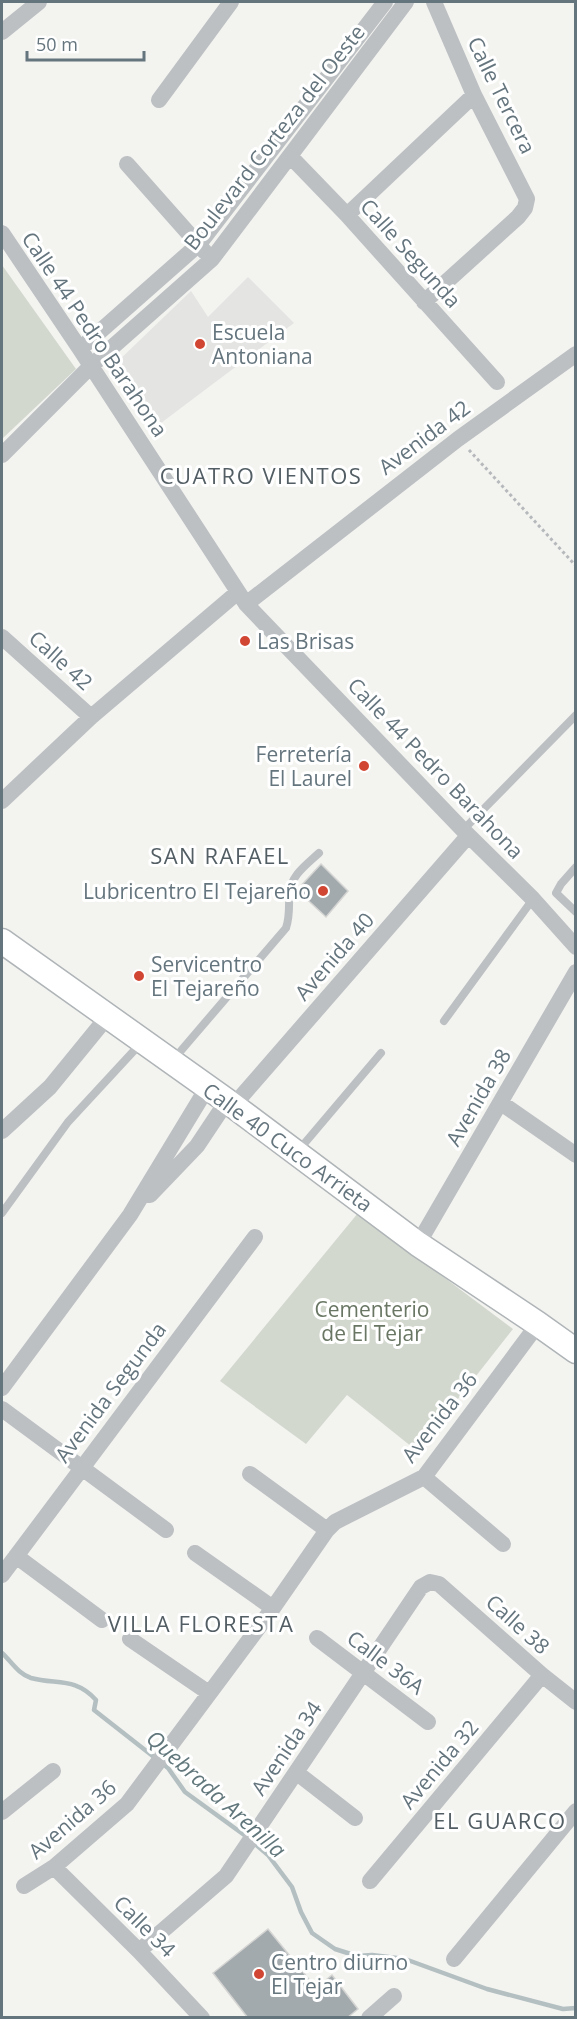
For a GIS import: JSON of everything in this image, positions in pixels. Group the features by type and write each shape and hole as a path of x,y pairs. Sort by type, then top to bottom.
{"main road":[{"name":"Calle 40 Cuco Arrieta","path":"2,941 230,1104 418,1244 576,1352"}],"street":[{"path":"2,32 39,2"},
{"path":"159,100 231,2"},
{"name":"Boulevard Corteza del Oeste","path":"80,349 199,244 386,2"},
{"name":"Boulevard Corteza del Oeste","path":"2,455 91,366 212,259 406,2"},
{"name":"Calle Tercera","path":"424,302 518,218 525,208 527,199 474,95 435,2"},
{"path":"346,214 474,95"},
{"name":"Calle Segunda","path":"290,156 346,214 497,382"},
{"path":"127,164 212,259"},
{"name":"Calle 44 Pedro Barahona","path":"2,233 242,598 465,833 573,940"},
{"name":"Avenida 42","path":"2,801 90,717 242,598 576,354"},
{"name":"Calle 42","path":"2,637 90,717"},
{"name":"Avenida 40","path":"130,1215 197,1146 230,1104 465,833"},
{"name":"Avenida 38","path":"418,1244 576,972"},
{"path":"2,1131 50,1087 108,1016"},
{"path":"2,1388 130,1215 207,1088"},
{"path":"501,1102 576,1155"},
{"name":"Avenida Segunda","path":"2,1575 255,1237"},
{"name":"Avenida 36","path":"24,1886 54,1867 127,1804 273,1608 327,1530 335,1522 423,1477 538,1324"},
{"path":"2,1409 166,1530"},
{"path":"250,1474 327,1530"},
{"path":"423,1477 503,1544"},
{"path":"195,1553 273,1608"},
{"path":"16,1556 102,1620"},
{"name":"Avenida 34","path":"139,1951 226,1876 421,1587 430,1582"},
{"name":"Calle 38","path":"430,1582 439,1584 576,1702"},
{"name":"Calle 36A","path":"317,1638 428,1722"},
{"path":"130,1639 209,1693"},
{"name":"Avenida 32","path":"370,1881 542,1675"},
{"path":"2,1812 53,1771"},
{"path":"297,1773 355,1818"},
{"path":"454,1959 576,1811"},
{"name":"Calle 34","path":"54,1867 139,1951 202,2018"},
{"path":"369,2018 393,1996"}],"lane":[{"path":"465,833 576,715"},
{"path":"171,1062 286,928 290,916 291,882 319,853"},
{"path":"576,867 556,893 576,912"},
{"path":"444,1021 533,899"},
{"path":"2,1213 68,1122 143,1042"},
{"path":"296,1154 381,1053"}],"path":[{"path":"458,439 576,566"}],"shaded area":[{"name":"Escuela Antoniana","path":"248,277 294,323 157,426 114,365 191,291 208,317"}],"green space":[{"path":"2,265 76,369 2,439"},
{"name":"Cementerio de El Tejar","path":"358,1213 513,1329 417,1451 347,1395 306,1444 220,1381"}],"building":[{"name":"Lubricentro El Tejareño","path":"321,864 348,891 326,917 297,890"},
{"name":"Centro diurno El Tejar","path":"268,1929 316,1988 332,1975 358,2009 347,2018 248,2018 213,1973"}],"waterway":[{"name":"Quebrada Arenilla","path":"2,1653 26,1676 73,1685 88,1693 96,1700 94,1710 168,1768 185,1792 247,1837"},
{"name":"Quebrada Arenilla","path":"254,1843 268,1855 292,1887 312,1933 335,1949 357,1956 372,1955 405,1959 487,1989 563,2009 576,2008"}],"place":[{"name":"Escuela Antoniana","path":"200,344"},
{"name":"Las Brisas","path":"245,641"},
{"name":"Ferretería El Laurel","path":"364,766"},
{"name":"Lubricentro El Tejareño","path":"323,891"},
{"name":"Servicentro El Tejareño","path":"139,976"},
{"name":"Centro diurno El Tejar","path":"259,1974"}],"district":[{"name":"CUATRO VIENTOS","path":"261,475"},
{"name":"SAN RAFAEL","path":"220,855"},
{"name":"VILLA FLORESTA","path":"201,1623"},
{"name":"EL GUARCO","path":"500,1820"}]}
